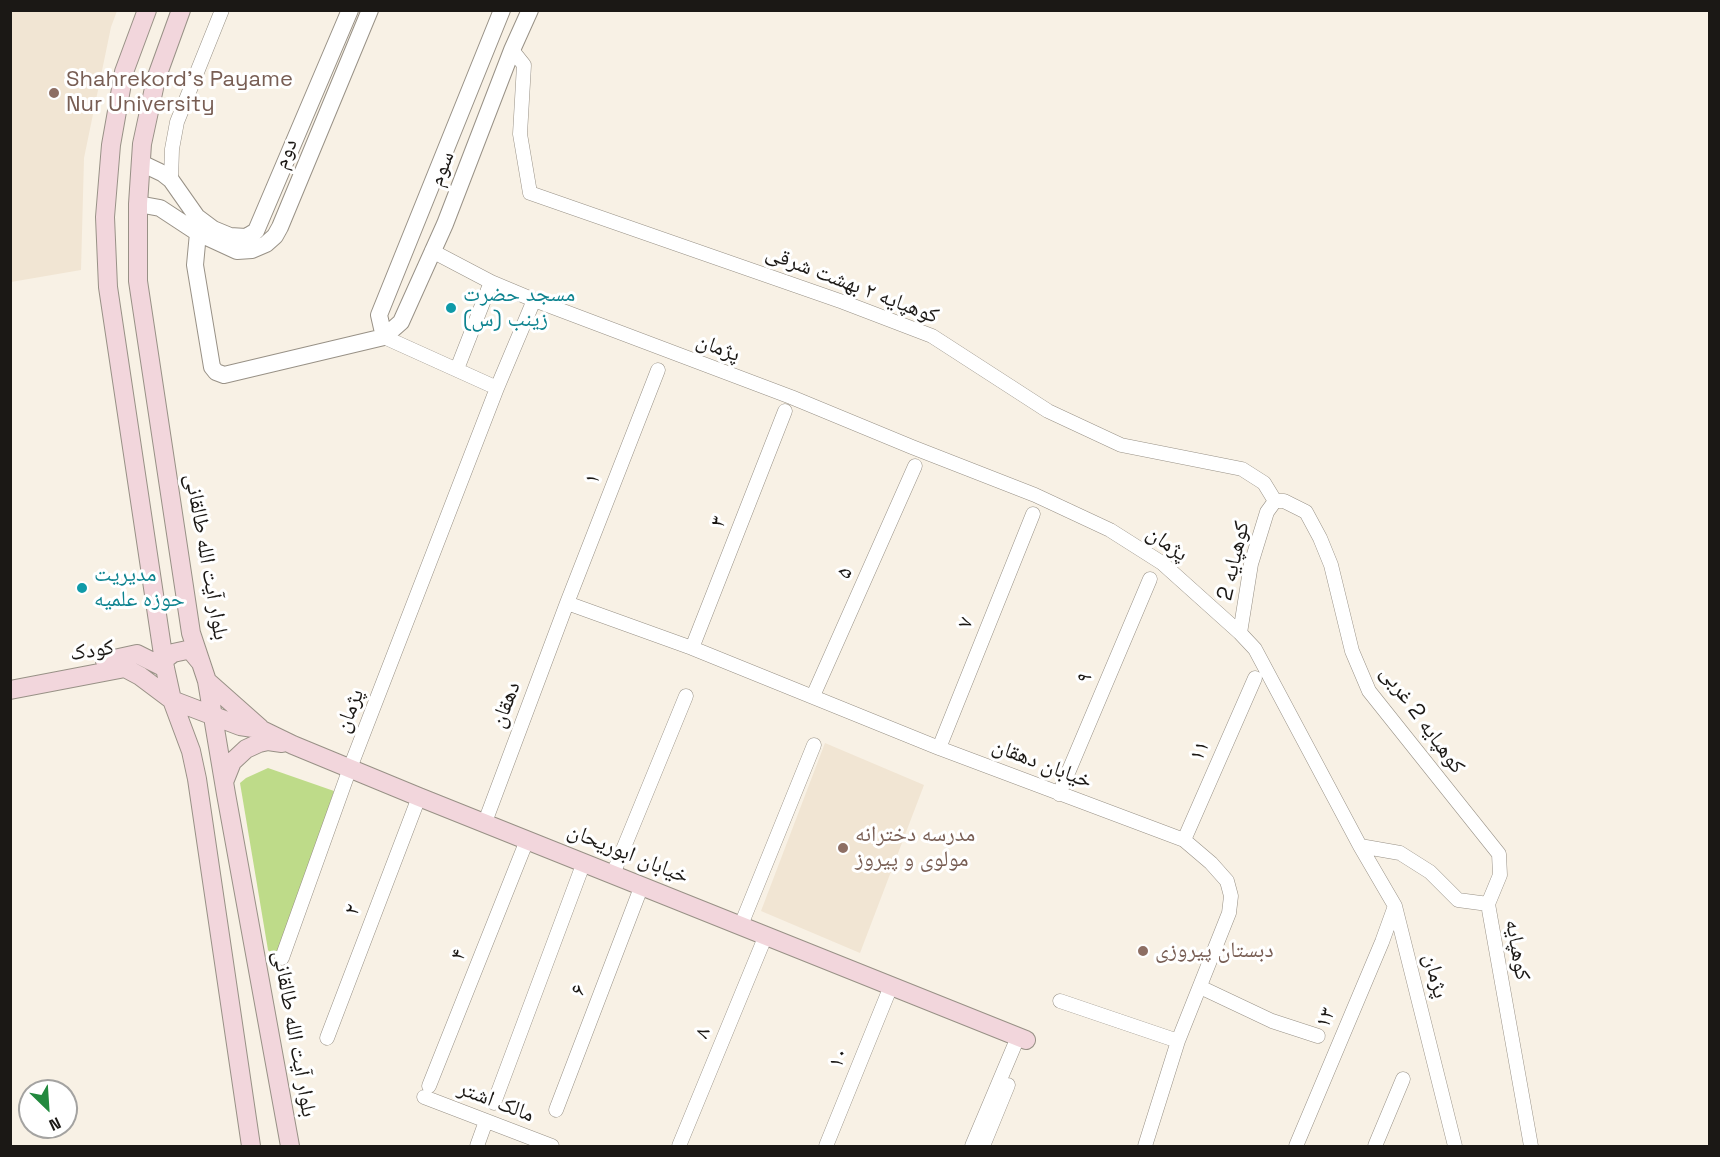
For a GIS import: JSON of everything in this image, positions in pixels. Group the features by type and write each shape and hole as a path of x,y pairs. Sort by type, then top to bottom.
{"main road":[{"path":"147,10 124,72 111,145 105,218 108,287 165,664 172,699 191,751 196,779 251,1146"},
{"name":"بلوار آیت الله طالقانی","path":"181,10 156,79 142,144 138,204 138,281 191,633 207,681 290,1146"},
{"path":"165,664 173,653 187,650 192,652 201,663"},
{"name":"کودک","path":"10,679 137,654 165,664"},
{"name":"کودک","path":"10,690 125,668 172,699 212,716"},
{"path":"207,681 260,729"},
{"name":"خیابان ابوریحان","path":"212,716 240,726 260,729 293,745 420,797 1022,1039"},
{"path":"224,782 232,762 246,749 259,742 293,745"}],"street":[{"path":"171,180 172,149 177,122 222,10"},
{"name":"دوم","path":"350,10 261,238 275,236 280,227 370,10"},
{"name":"سوم","path":"502,10 379,315 384,337 401,322 445,224 512,50 530,10"},
{"name":"کوهپایه ۲ بهشت شرقی","path":"512,50 524,65 520,134 530,193 843,302 932,336 1048,411 1121,446 1242,469 1264,483 1275,501"},
{"path":"141,163 171,180 198,225 195,265 212,367 216,372 224,375 384,337 497,388"},
{"path":"138,204 160,208 230,236 261,238"},
{"name":"پژمان","path":"432,251 491,282 534,300 791,398 1035,495 1110,530 1162,563 1255,649 1360,846 1395,906 1455,1146"},
{"path":"457,369 491,282"},
{"name":"پژمان","path":"282,958 350,768 497,388 534,300"},
{"name":"۱","path":"567,603 658,370"},
{"name":"۳","path":"692,648 785,411"},
{"name":"۵","path":"813,696 915,466"},
{"name":"کوهپایه 2","path":"1240,633 1251,564 1267,512 1275,501"},
{"name":"کوهپایه 2 غربی","path":"1275,501 1284,501 1306,512 1320,538 1331,565 1352,651 1369,691 1499,854 1500,875 1488,904"},
{"name":"۷","path":"939,747 1033,514"},
{"name":"۹","path":"1059,794 1150,579"},
{"name":"خیابان دهقان","path":"567,603 692,648 1059,794 1184,840 1218,869 1227,881 1231,896 1229,913 1178,1041 1145,1146"},
{"name":"دهقان","path":"485,822 567,603"},
{"name":"۱۱","path":"1184,840 1255,678"},
{"path":"614,874 686,696"},
{"path":"741,925 814,745"},
{"name":"۲","path":"327,1038 420,797"},
{"name":"۴","path":"426,1091 527,840"},
{"name":"کوهپایه","path":"1360,846 1400,853 1430,873 1458,900 1488,904 1531,1146"},
{"path":"494,1103 584,862"},
{"name":"۶","path":"556,1110 642,885"},
{"name":"۱۳","path":"1296,1146 1395,906"},
{"name":"۸","path":"679,1146 766,935"},
{"name":"۱۰","path":"826,1146 891,986"},
{"name":"۱۳","path":"1200,987 1272,1021 1318,1036"},
{"path":"1060,1001 1178,1041"},
{"path":"972,1146 1022,1039"},
{"path":"982,1146 1022,1039"},
{"path":"1375,1146 1403,1079"},
{"name":"مالک اشتر","path":"426,1091 486,1121 552,1146"},
{"path":"477,1146 486,1121"}],"shaded area":[{"name":"Shahrekord's Payame Nur University","path":"11,10 117,11 111,27 84,158 81,270 11,282"},
{"name":"مدرسه دخترانه مولوی و پیروز","path":"825,743 924,785 860,953 761,911"}],"green space":[{"path":"268,768 334,791 281,952 276,956 268,950 240,783"}],"place":[{"name":"Shahrekord's Payame Nur University","path":"54,93"},
{"name":"مسجد حضرت زینب (س)","path":"451,308"},
{"name":"مدیریت حوزه علمیه","path":"82,588"},
{"name":"مدرسه دخترانه مولوی و پیروز","path":"843,848"},
{"name":"دبستان پیروزی","path":"1143,951"}]}
